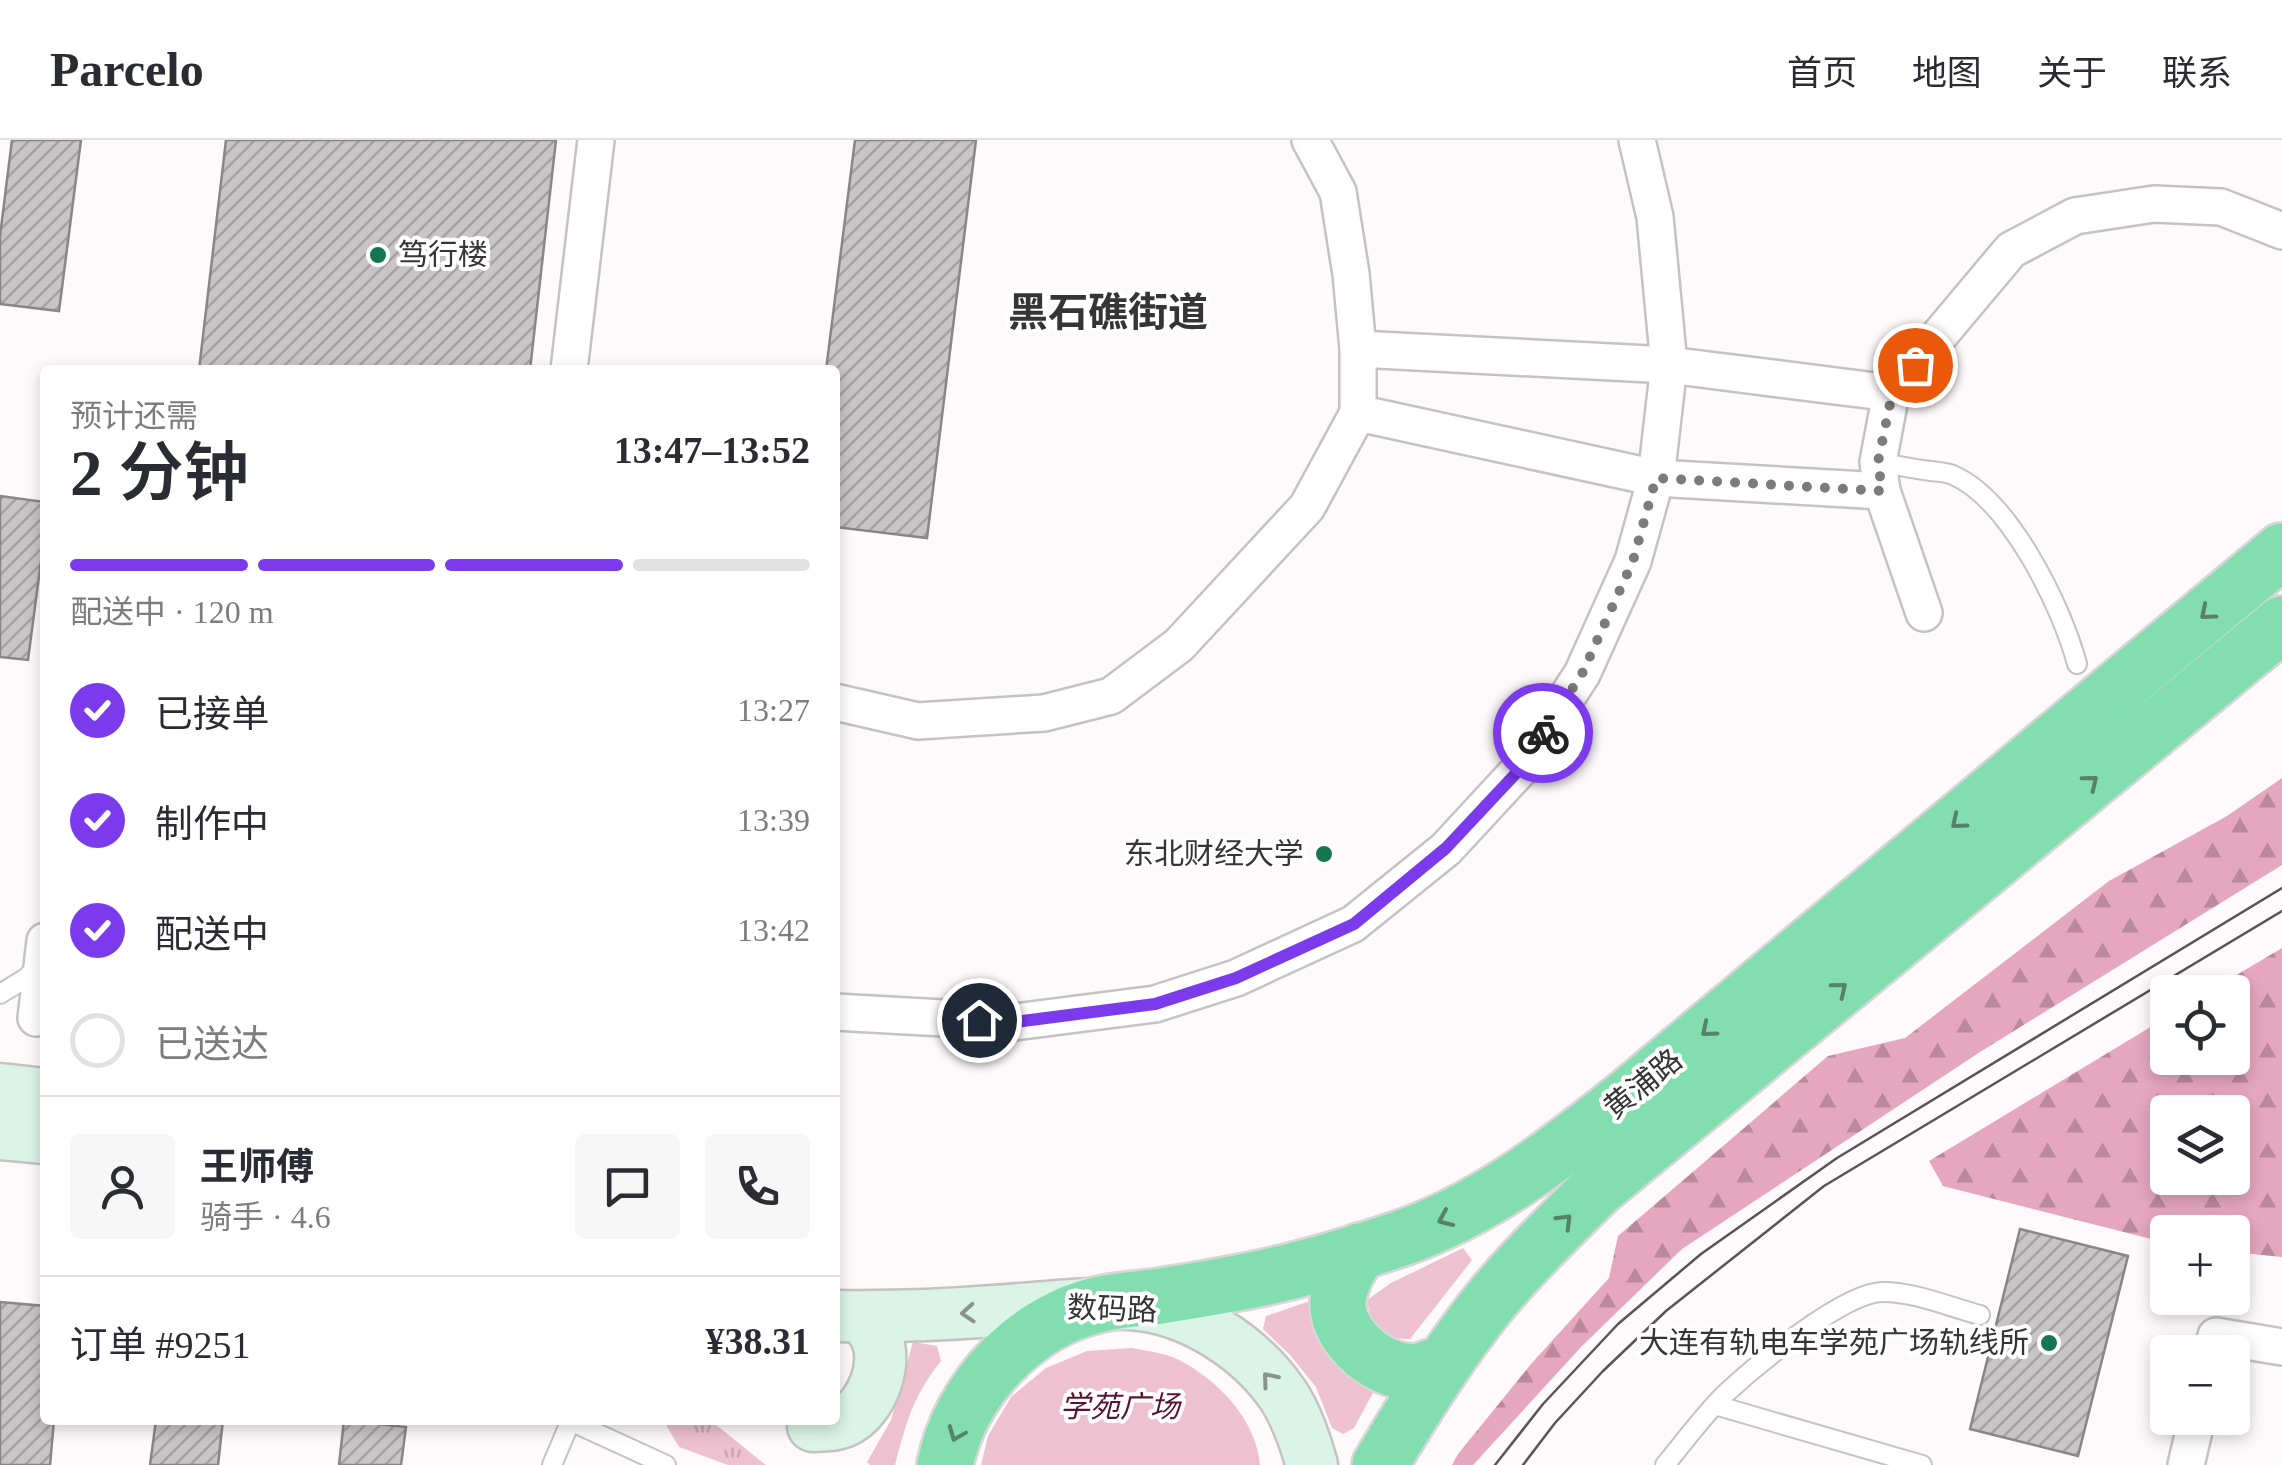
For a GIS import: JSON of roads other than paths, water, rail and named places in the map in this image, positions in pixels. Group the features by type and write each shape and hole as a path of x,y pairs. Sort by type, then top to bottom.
{"highway":[{"name":"黄浦路","path":"946,1465 964,1414 987,1377 1022,1341 1061,1318 1100,1304 1240,1282 1320,1264 1403,1238 1480,1203 1553,1156 2282,550"},
{"name":"黄浦路","path":"1380,1465 1444,1363 1492,1298 1597,1189 2282,624"},
{"path":"1360,1251 1341,1284 1337,1304 1342,1324 1353,1342 1396,1370 1418,1372 1444,1363"}],"main road":[{"path":"0,1090 40,1094"},
{"path":"0,1134 40,1138"},
{"name":"数码路","path":"849,1316 910,1318 1100,1304 1135,1304 1171,1312 1214,1332 1252,1359 1283,1396 1304,1436 1312,1465"},
{"path":"840,1423 859,1412 873,1390 880,1364 878,1340 849,1316"},
{"path":"811,1425 852,1465"}],"street":[{"path":"570,365 596,140"},
{"path":"840,703 918,721 1044,714 1111,696 1179,644 1306,506 1358,413 1358,349 1338,192 1310,140"},
{"path":"840,1012 1015,1022 1155,1004 1236,978 1354,924 1446,848 1520,769 1582,674 1633,561 1656,478 1668,364 1655,217 1636,140"},
{"path":"1924,613 1880,477 1892,394 2011,250 2075,216 2154,204 2221,207 2282,231"},
{"path":"1358,349 1668,364 1892,394"},
{"path":"1358,413 1656,478 1880,477"},
{"path":"36,1018 40,984"},
{"path":"2250,1342 2282,1347"},
{"path":"2186,1465 2193,1435"}],"lane":[{"path":"1880,477 1950,473 1971,485 1997,509 2028,553 2070,640 2077,664"},
{"path":"0,994 26,978 40,957"},
{"path":"1665,1465 1715,1405 1839,1306 1880,1292 1980,1315"},
{"path":"1715,1405 1922,1465"},
{"path":"552,1465 568,1425"},
{"path":"581,1425 666,1465"}],"tram line":[{"path":"1495,1465 1543,1404 1618,1324 1701,1254 1837,1158 2282,888"},
{"path":"1523,1465 1603,1371 1666,1311 1824,1186 2282,911"}],"place":[{"name":"笃行楼","path":"378,255"},
{"name":"东北财经大学","path":"1324,854"},
{"name":"大连有轨电车学苑广场轨线所","path":"2049,1343"}],"district":[{"name":"黑石礁街道","path":"1108,312"}],"park label":[{"name":"学苑广场","path":"1120,1407"}]}
